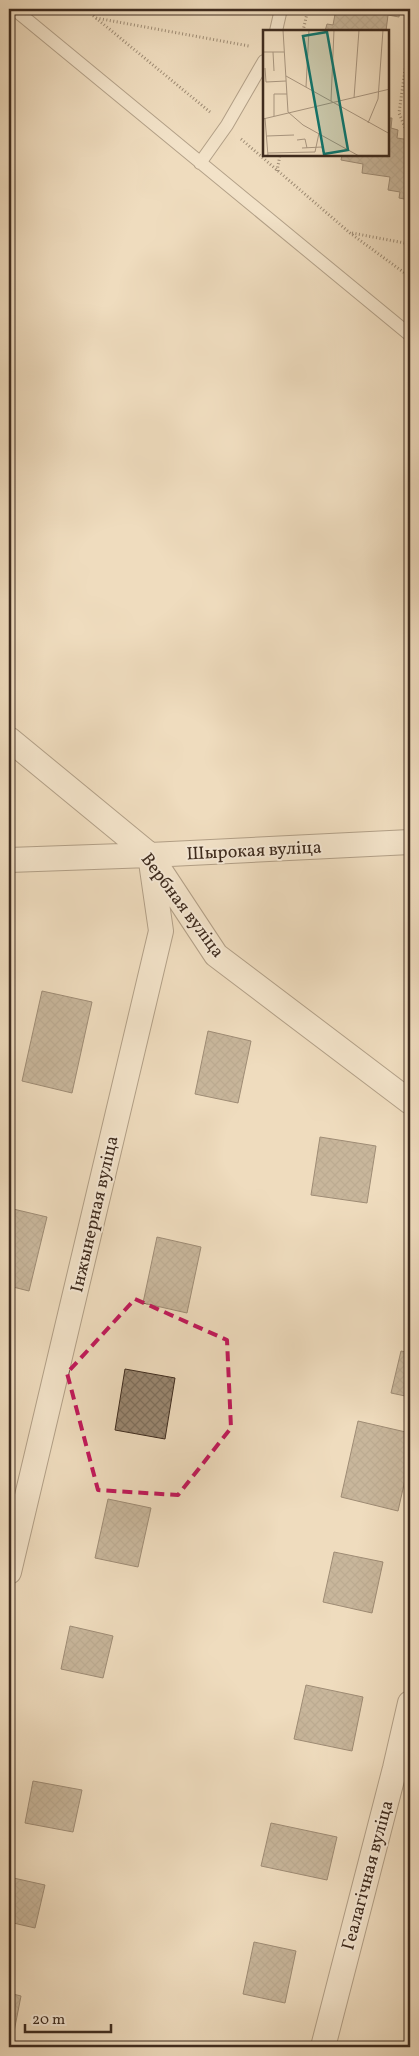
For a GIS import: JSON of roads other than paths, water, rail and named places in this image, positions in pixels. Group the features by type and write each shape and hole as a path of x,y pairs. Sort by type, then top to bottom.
{"street":[{"name":"Вербная вуліца","path":"9,739 150,855 216,955 410,1102"},
{"name":"Шырокая вуліца","path":"9,860 410,842"},
{"name":"Інжынерная вуліца","path":"9,1572 161,931 150,855"},
{"name":"Геалагічная вуліца","path":"323,2047 410,1703"}],"lane":[{"path":"14,9 410,335"},
{"path":"276,30 281,9"},
{"path":"200,163 226,125 263,63"}]}
